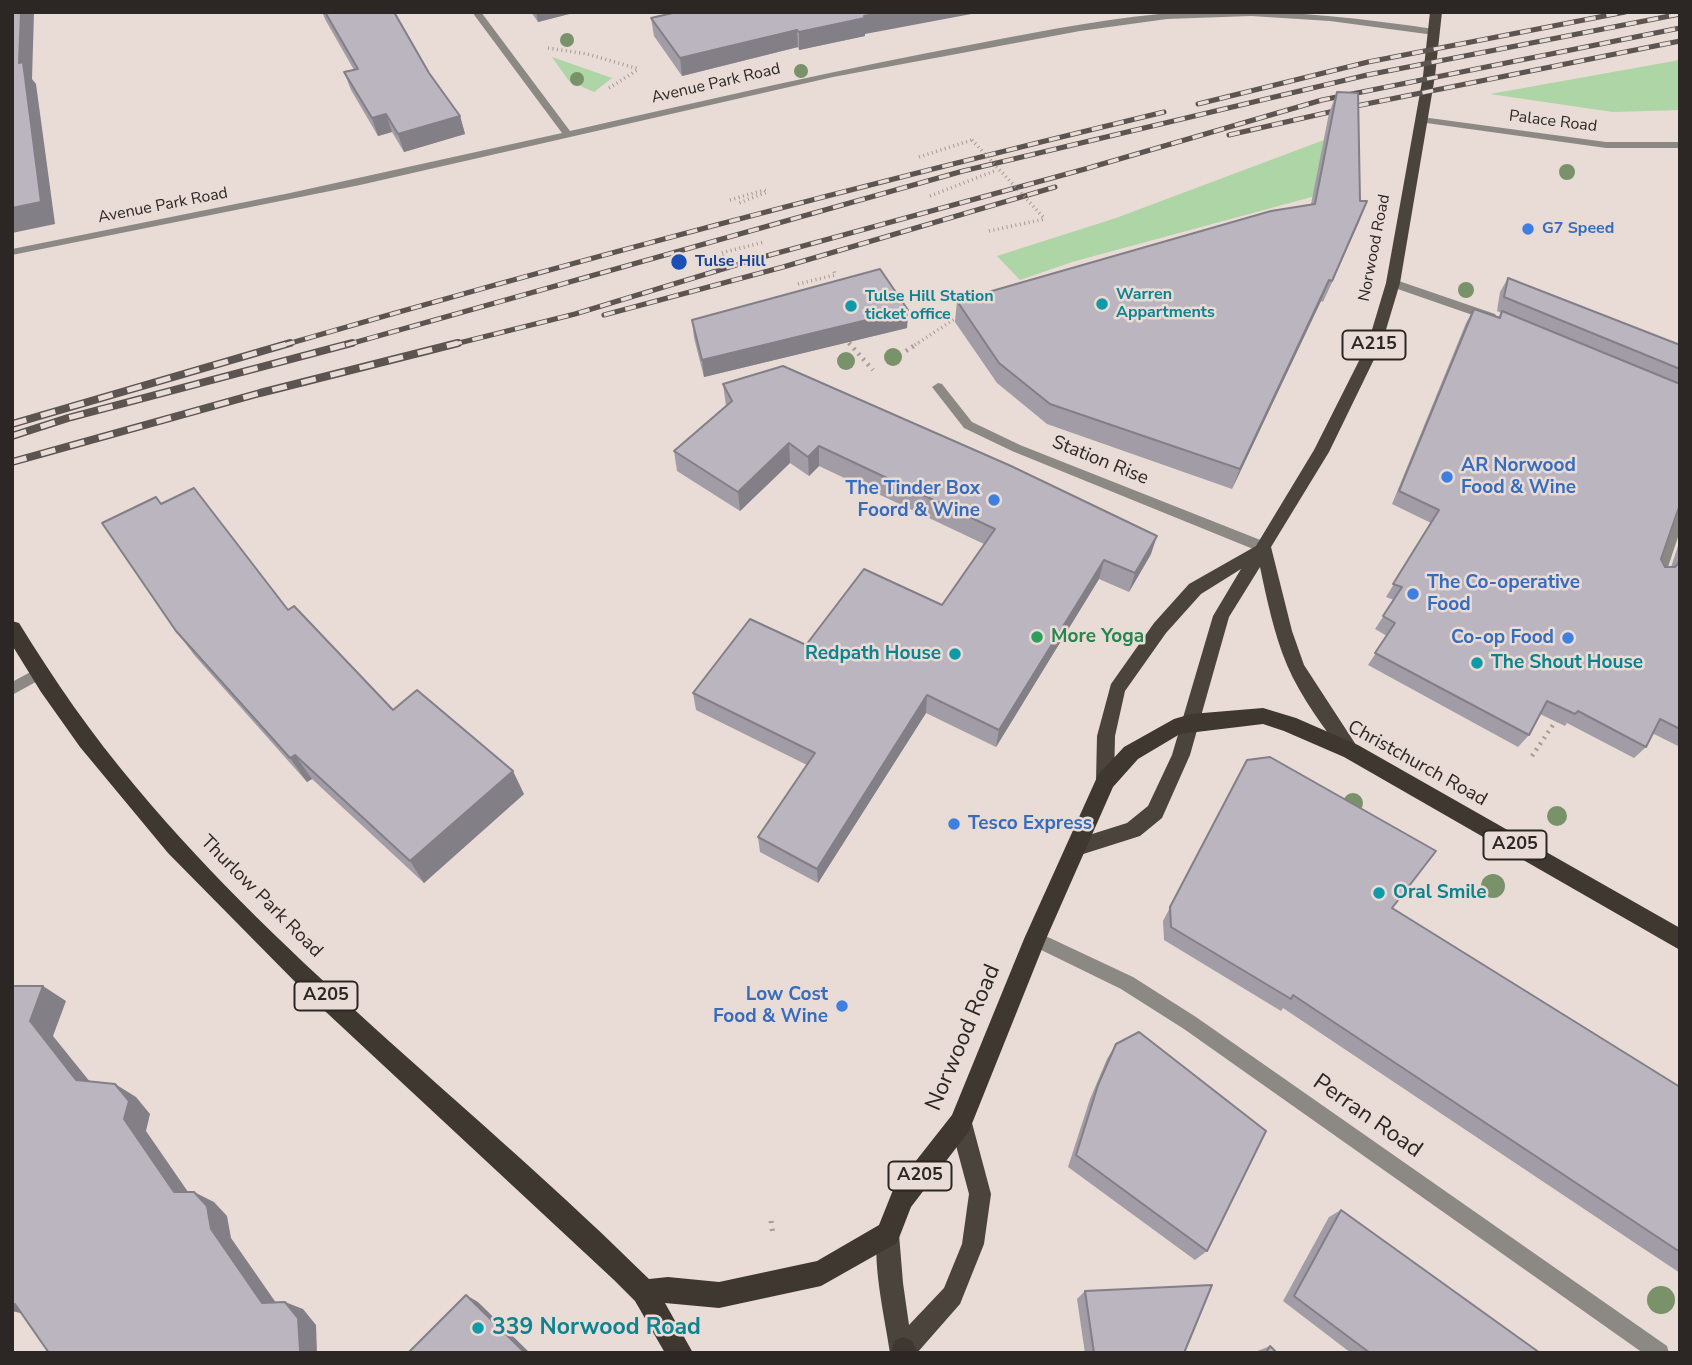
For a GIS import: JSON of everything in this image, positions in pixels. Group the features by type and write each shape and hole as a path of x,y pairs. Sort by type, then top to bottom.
{"highway":[{"name":"Thurlow Park Road","path":"12,628 38,674 109,766 195,867 280,954 644,1292 680,1353"},
{"name":"Christchurch Road","path":"1191,722 1263,716 1289,724 1351,751 1680,940"},
{"name":"Norwood Road","path":"888,1234 902,1199 961,1123 1035,939 1105,781 1131,753 1158,734 1191,722"},
{"path":"644,1292 668,1290 719,1295 821,1273 888,1234"}],"main road":[{"name":"Norwood Road","path":"1105,781 1106,736 1117,688 1160,628 1195,589 1263,547 1321,452 1360,377 1375,342 1394,283 1422,120 1436,12"},
{"path":"1077,847 1133,830 1155,812 1181,755 1222,616 1263,547"},
{"path":"1263,547 1283,631 1296,666 1308,689 1351,751"},
{"path":"904,1352 953,1296 974,1244 980,1194 961,1123"},
{"name":"Norwood Road","path":"888,1234 891,1283 904,1352"}],"street":[{"path":"476,12 569,135"},
{"name":"Avenue Park Road","path":"12,252 257,204 903,59 1135,20 1201,14 1266,13 1434,32"},
{"name":"Palace Road","path":"1422,120 1606,145 1680,145"},
{"path":"1394,283 1498,319"},
{"name":"Station Rise","path":"938,387 968,425 1263,547"},
{"path":"1660,573 1680,511"},
{"path":"12,689 38,674"},
{"name":"Perran Road","path":"1035,939 1127,983 1190,1023 1660,1353"}],"path":[{"path":"571,52 639,69 604,91"},
{"path":"919,157 972,139 997,170 1045,219 989,231"},
{"path":"930,196 997,170"},
{"path":"730,200 764,190 767,192 739,203"},
{"path":"723,256 720,253 764,242"},
{"path":"798,284 835,275 834,271"},
{"path":"906,351 953,318 966,314"},
{"path":"842,336 873,370"},
{"path":"1532,755 1557,719 1546,714"},
{"path":"771,1220 773,1234"}],"green space":[{"path":"552,57 612,78 594,92 569,81"},
{"path":"1680,60 1680,110 1613,112 1490,94"},
{"path":"1324,140 1319,195 1072,262 1020,280 997,256 1116,218"}],"building":[{"path":"12,12 21,12 19,63 23,62 41,202 12,208"},
{"path":"325,12 394,12 429,73 460,116 398,134 386,114 372,118 344,72 358,69"},
{"path":"677,12 886,12 680,58 651,18"},
{"path":"1337,92 1358,93 1360,201 1367,201 1332,281 1329,280 1240,469 1050,404 999,363 957,301 1271,211 1315,204"},
{"path":"880,269 908,310 702,360 692,320"},
{"path":"1508,278 1680,345 1680,369 1504,297"},
{"path":"1474,309 1500,318 1502,311 1680,384 1680,504 1661,559 1665,567 1675,567 1680,561 1680,729 1660,719 1646,747 1578,711 1575,714 1547,701 1529,735 1375,653 1395,623 1383,616 1402,587 1393,584 1439,510 1399,491"},
{"path":"783,366 1011,466 1157,536 1135,573 1104,560 999,730 927,695 817,869 758,837 815,753 693,693 750,619 806,645 864,569 942,605 995,529 819,446 808,457 789,443 738,492 674,451 732,401 723,384"},
{"path":"194,488 288,610 294,606 393,710 417,690 513,771 410,861 295,755 290,758 176,631 102,523 156,497 161,504"},
{"path":"1270,757 1436,851 1392,908 1680,1087 1680,1252 1293,995 1291,999 1171,927 1170,907 1247,760"},
{"path":"12,986 43,986 30,1021 76,1080 115,1084 129,1101 124,1119 174,1192 194,1192 207,1206 211,1229 262,1303 285,1302 298,1318 302,1353 49,1353 15,1304 12,1307"},
{"path":"1139,1032 1266,1131 1207,1251 1076,1155 1098,1085 1116,1044"},
{"path":"1341,1210 1540,1353 1370,1353 1294,1296"},
{"path":"1212,1285 1184,1353 1094,1353 1085,1291"},
{"name":"339 Norwood Road","path":"466,1295 525,1353 408,1353"},
{"path":"1270,1346 1277,1353 1266,1353"}],"railway":[{"path":"1198,104 1368,62 1625,12"},
{"path":"346,345 963,171 1367,75 1680,14"},
{"path":"451,345 575,314 759,258 1085,169 1322,100 1680,28"},
{"path":"1229,135 1356,106 1680,41"},
{"path":"284,345 723,223 1164,112"},
{"path":"604,315 783,267 1055,187"},
{"path":"12,424 290,343"},
{"path":"12,436 68,418 352,343"},
{"path":"12,462 260,393 458,343"}],"place":[{"name":"G7 Speed","path":"1528,229"},
{"name":"Tulse Hill","path":"679,262"},
{"name":"Warren Appartments","path":"1102,304"},
{"name":"Tulse Hill Station ticket office","path":"851,306"},
{"name":"AR Norwood Food & Wine","path":"1447,477"},
{"name":"The Tinder Box Foord & Wine","path":"994,500"},
{"name":"The Co-operative Food","path":"1413,594"},
{"name":"More Yoga","path":"1037,637"},
{"name":"Co-op Food","path":"1568,638"},
{"name":"Redpath House","path":"955,654"},
{"name":"The Shout House","path":"1477,663"},
{"name":"Tesco Express","path":"954,824"},
{"name":"Oral Smile","path":"1379,893"},
{"name":"Low Cost Food & Wine","path":"842,1006"},
{"name":"339 Norwood Road","path":"478,1328"}]}
